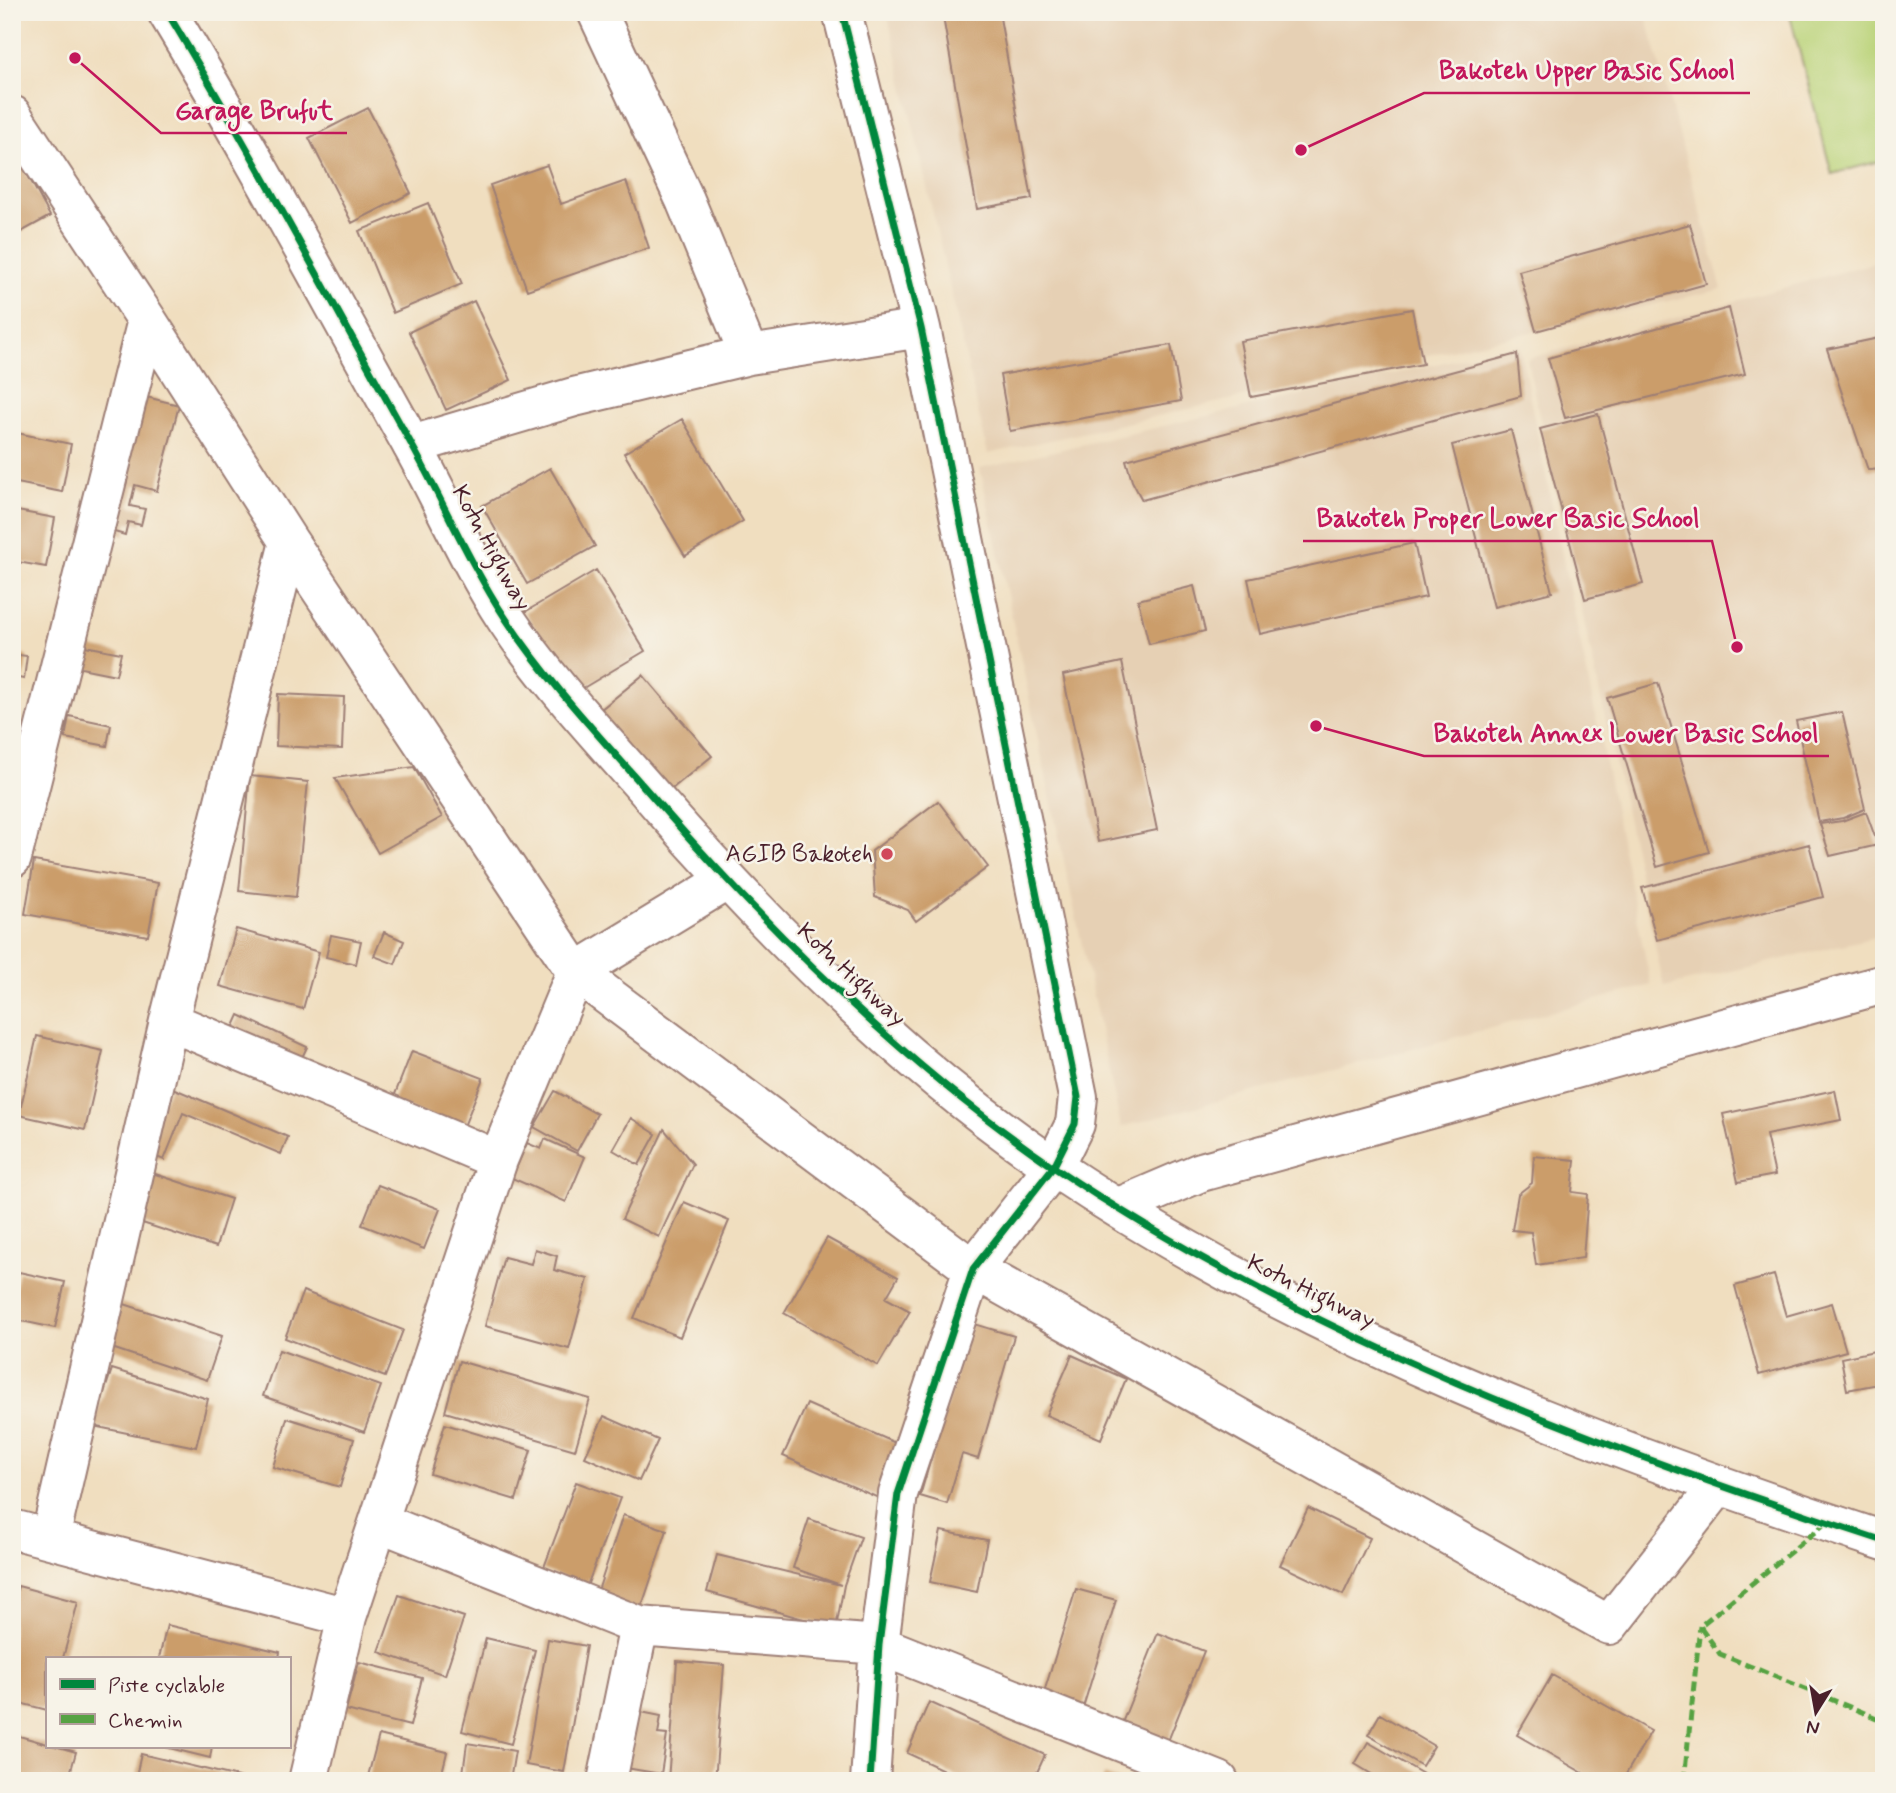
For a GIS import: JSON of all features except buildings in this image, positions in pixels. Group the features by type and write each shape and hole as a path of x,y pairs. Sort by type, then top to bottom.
{"street":[{"name":"Kotu Highway","path":"167,12 412,445 505,618 564,694 726,881 915,1060 1054,1167 1119,1208 1227,1272 1347,1332 1498,1400 1719,1485 1884,1541"},
{"path":"597,12 685,200 749,355"},
{"path":"842,12 921,328 1078,1097 1075,1124 1054,1167 973,1269 898,1494 879,1644 870,1781"},
{"path":"12,115 289,542 576,972 973,1269 1609,1625 1719,1485"},
{"path":"12,858 147,320"},
{"path":"412,445 574,397 749,355 921,328"},
{"path":"50,1539 169,1021 289,542"},
{"path":"308,1781 347,1617 499,1160 576,972 726,881"},
{"path":"1119,1208 1201,1172 1884,984"},
{"path":"169,1021 499,1160"},
{"path":"379,1521 639,1626 879,1644 1219,1781"},
{"path":"12,1529 347,1617"},
{"path":"607,1781 639,1626"}],"shaded area":[{"path":"887,12 1645,12 1722,289 988,454"},
{"path":"1884,260 1884,935 1664,987 1527,359"},
{"path":"1519,345 1651,985 1121,1127 980,468"}],"green space":[{"path":"1789,12 1884,12 1884,160 1832,174"}],"marked path":[{"path":"1827,1522 1700,1626 1720,1654 1884,1721"},
{"path":"1684,1781 1700,1626"}],"cycle path":[{"path":"167,12 290,225 421,462 480,576 506,619 580,714 704,854 797,951 896,1044 1000,1129 1055,1168 1151,1229 1352,1336 1456,1383 1562,1426 1669,1467 1884,1541"},
{"path":"842,12 921,328 1078,1097 1075,1124 1054,1166 973,1269 898,1494 879,1645 870,1781"}],"place":[{"name":"Garage Brufut","path":"75,58"},
{"name":"Bakoteh Upper Basic School","path":"1301,150"},
{"name":"Bakoteh Proper Lower Basic School","path":"1737,647"},
{"name":"Bakoteh Annex Lower Basic School","path":"1316,726"},
{"name":"AGIB Bakoteh","path":"887,854"}]}
